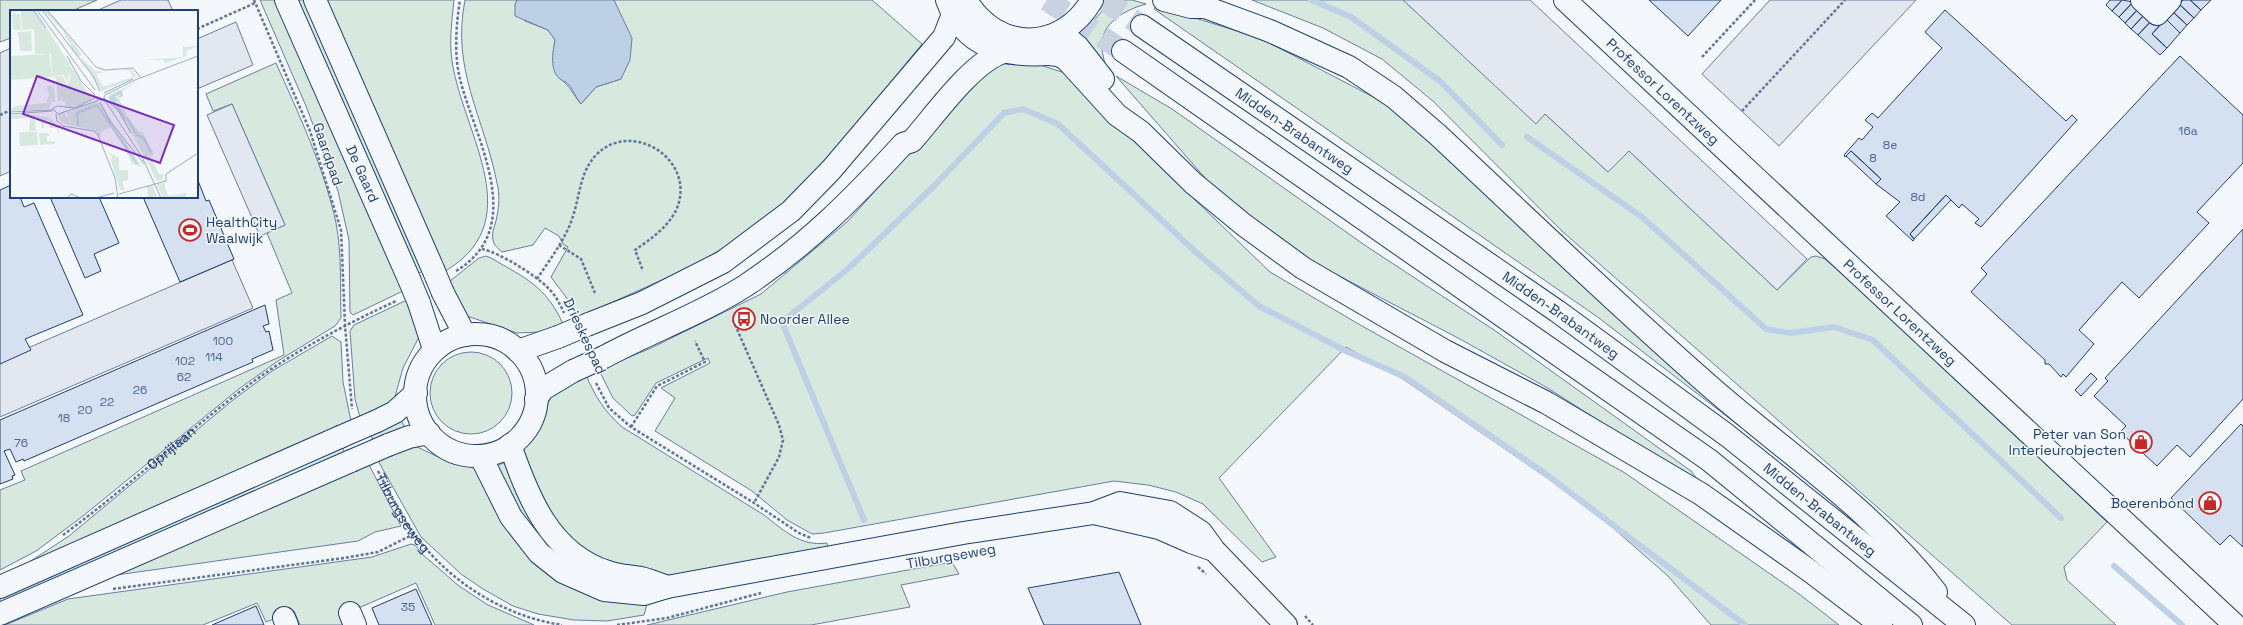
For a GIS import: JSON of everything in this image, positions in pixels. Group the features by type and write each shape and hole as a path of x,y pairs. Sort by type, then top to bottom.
{"main road":[{"name":"De Gaard","path":"286,0 409,279 434,349"},
{"name":"De Gaard","path":"315,0 443,293 465,335"},
{"path":"955,5 965,31 1017,55 1049,45 1075,22 1092,0"},
{"path":"1164,0 1191,7 1200,4 1270,31 1349,67 1394,97 1438,135 1713,389 1855,506 1912,560 1961,622"},
{"name":"Professor Lorentzweg","path":"1565,0 2235,625"},
{"path":"2142,0 2157,14 2170,0"},
{"path":"518,352 563,328 589,324 642,303 723,262 791,211 831,170 944,36 955,5"},
{"name":"Midden-Brabantweg","path":"1142,26 1557,311 1709,422 1961,622"},
{"path":"536,399 535,378 525,359 518,352 498,339 488,335 465,335 444,343 434,349 420,369 416,381 416,393 421,414 429,433 437,442 451,451 465,456 481,457 497,453 510,445 528,424 536,399 543,389 573,371 731,294 806,243 855,197 903,144 905,135 916,120 965,61 978,48 996,44"},
{"path":"1049,45 1058,55 1066,59 1117,114 1141,132 1193,183 1244,225 1304,268 1445,351 1547,403 1701,494 1810,571 1881,625"},
{"path":"1123,51 1709,460 1911,625"},
{"path":"0,587 377,421 394,412 416,393"},
{"path":"0,614 409,436 429,433"},
{"name":"Tilburgseweg","path":"510,445 534,508 550,531 574,555 608,572 644,579 667,587"},
{"name":"Tilburgseweg","path":"481,457 511,517 539,553 563,572 604,590 644,594 667,587 1094,512 1159,528 1214,550 1286,625"}],"path":[{"name":"Drieskespad","path":"460,0 456,25 459,78 494,189 492,215 482,249 491,251 537,279 556,297 563,328"},
{"path":"1702,57 1755,0"},
{"path":"1742,111 1845,0"},
{"path":"198,29 254,2"},
{"name":"Gaardpad","path":"254,2 310,131 334,203 341,230 345,325"},
{"path":"0,115 10,110"},
{"path":"537,279 559,245 573,217 586,169 597,154 612,145 631,141 646,143 662,152 672,163 677,174 680,196 680,202 672,218 635,250 643,271"},
{"path":"559,245 582,259 596,293"},
{"name":"Drieskespad","path":"594,380 609,408 631,427 754,503 779,457 783,440 779,425 733,320"},
{"path":"345,325 353,415"},
{"name":"Oprijlaan","path":"60,537 237,393 296,354 345,325"},
{"path":"631,427 657,386 705,362 695,340"},
{"name":"Tilburgseweg","path":"375,466 414,534 440,563 461,582 487,600 513,612 543,622 562,625"},
{"path":"111,589 344,558 378,552 414,534"},
{"path":"1192,564 1210,577"},
{"path":"617,625 667,618 768,591"}],"shaded area":[{"path":"0,0 97,0 74,10 10,10 10,38 0,42"},
{"path":"121,0 168,0 173,10 98,10"},
{"path":"260,0 278,0 405,290 353,315 350,312 349,240 338,191 306,106"},
{"path":"293,0 308,0 425,270 413,276"},
{"path":"320,0 454,0 451,38 452,61 458,89 478,148 485,176 488,204 483,230 468,254 440,274"},
{"path":"465,0 517,0 515,5 525,21 548,30 555,40 553,54 559,78 569,87 581,104 596,87 621,79 614,0 872,0 922,44 810,180 771,215 730,244 691,267 577,318 566,297 551,277 568,247 563,244 559,236 545,228 533,245 502,252 496,247 494,242 493,234 498,212 499,191 471,93 462,49 462,25"},
{"path":"1107,0 1132,0 1146,4 1130,10 1116,18 1110,24 1103,38 1102,47 1106,69 1082,34 1104,9"},
{"path":"1252,0 1403,0 1536,123 1545,114 1608,172 1629,151 1777,290 1811,257 1816,256 1825,259 1870,299 2107,522 2064,567 2067,580 2116,625 2012,625 1563,232 1434,102 1382,59 1323,28"},
{"path":"1403,0 1530,0 1807,259 1777,290 1629,151 1608,172 1545,114 1536,124"},
{"path":"1770,0 1916,0 1779,146 1702,74"},
{"path":"1156,6 1260,38 1381,101 1456,157 1751,435 1599,318 1154,9"},
{"path":"236,22 253,65 198,89 198,39"},
{"path":"10,48 10,171 0,176 0,53"},
{"path":"276,63 318,161 331,202 338,235 341,318 335,326 278,361 240,388 83,516 36,551 0,570 0,490 25,480 21,471 284,355 276,300 292,293 267,233 285,225 232,104 213,111 206,94"},
{"path":"1004,64 1037,64 1062,72 1270,272 1362,326 1625,473 1799,594 1839,625 1711,625 1668,576 1588,506 1403,379 1346,347 1219,478 1276,557 1262,562 1203,504 1176,492 1148,485 1114,481 812,534 787,520 752,491 655,431 675,398 661,388 710,363 708,358 656,383 635,415 632,416 613,398 599,370 651,348 761,294 847,222 976,80 987,70"},
{"path":"1116,76 1172,109 1366,246 1494,330 1691,471 1703,487 1546,387 1460,339 1320,266 1220,195"},
{"path":"232,104 285,225 260,236 207,115"},
{"path":"486,256 514,271 533,284 549,300 563,324 540,332 517,333 464,315 450,281 479,258"},
{"path":"232,260 253,308 0,417 0,360"},
{"path":"409,299 419,337 403,368 394,400 361,421 355,399 350,331 354,325"},
{"path":"332,336 341,342 343,382 352,426 8,576 69,536 233,400 272,371"},
{"path":"471,352 487,356 500,364 508,377 512,393 508,409 500,422 487,430 471,434 455,430 442,422 434,409 430,393 434,377 442,364 455,356"},
{"path":"586,375 601,403 622,427 764,515 785,532 801,540 818,544 827,543 828,549 676,575 654,576 593,558 554,523 522,460 524,449 539,424 547,400 558,387"},
{"path":"400,418 406,430 374,442 369,431"},
{"path":"341,443 346,456 0,607 0,593"},
{"path":"415,446 451,463 474,468 489,481 515,534 648,600 644,615 607,621 574,620 538,614 513,606 483,589 461,574 421,537 376,457"},
{"path":"367,461 401,526 375,532 358,541 95,578"},
{"path":"508,461 568,568 520,519 496,466"},
{"path":"411,544 415,545 422,554 459,586 488,605 534,625 435,625 416,583 340,616 343,625 300,625 294,611 266,622 257,603 203,625 5,625 68,599 372,557"},
{"path":"952,562 959,574 901,585 910,607 811,625 647,625 787,592"}],"water":[{"path":"517,0 614,0 632,38 630,60 621,79 596,87 581,104 570,86 560,79 554,71 553,50 555,40 548,30 515,16 515,5"}],"building":[{"path":"1649,0 1721,0 1688,36"},
{"path":"2110,0 2122,0 2112,11 2106,5"},
{"path":"2122,0 2133,2 2119,17 2112,11"},
{"path":"2183,0 2190,0 2201,10 2194,18 2179,4"},
{"path":"2190,0 2211,0 2201,10"},
{"path":"2133,2 2139,8 2125,23 2119,17"},
{"path":"2179,4 2194,18 2187,25 2172,11"},
{"path":"2139,8 2145,14 2131,29 2125,23"},
{"path":"1945,10 2066,121 2072,115 2077,120 1981,227 1975,223 1979,219 1962,204 1959,208 1946,195 1910,234 1914,239 1913,241 1886,216 1900,202 1876,184 1881,179 1851,151 1845,157 1844,155 1859,138 1862,140 1873,127 1865,120 1872,113 1878,118 1942,48 1925,32"},
{"path":"2172,11 2187,25 2180,33 2166,19"},
{"path":"2145,14 2152,20 2138,35 2131,29"},
{"path":"2166,19 2180,33 2167,48 2152,34"},
{"path":"2152,20 2159,26 2152,34 2167,48 2160,55 2138,35"},
{"path":"2180,56 2243,115 2243,163 2197,212 2209,223 2139,298 2122,282 2079,330 2094,344 2066,377 2063,374 2061,377 2049,364 2045,364 2045,360 1971,292 1987,274 1981,268"},
{"path":"1851,151 1881,179 1876,184 1846,156"},
{"name":"HealthCity Waalwijk","path":"198,181 206,201 209,200 234,259 180,282 143,198 198,198"},
{"path":"10,185 10,198 20,198 24,207 34,203 83,315 25,339 31,350 0,364 0,190"},
{"path":"1946,195 1951,200 1914,239 1910,234"},
{"path":"50,198 99,198 119,243 94,254 101,271 85,278"},
{"path":"2243,229 2243,399 2190,457 2177,445 2157,466 2120,432 2126,426 2094,396 2108,381 2105,378"},
{"path":"265,305 269,324 263,326 266,332 269,331 273,350 252,359 253,362 24,461 23,459 16,462 10,449 4,451 15,475 12,476 13,479 0,484 0,420"},
{"path":"2091,373 2097,379 2081,396 2075,390"},
{"path":"2241,424 2243,426 2243,547 2230,535 2220,545 2171,498"},
{"path":"1119,572 1141,625 1044,625 1028,588"},
{"path":"416,589 432,625 379,625 372,608"},
{"path":"256,606 264,625 212,625"}],"waterway":[{"path":"1311,0 1351,17 1440,81 1502,145"},
{"path":"864,520 782,322 849,268 934,186 1004,113 1023,109 1058,124 1198,254 1259,306 1346,351 1405,377 1543,472 1745,625"},
{"path":"1527,137 1642,217 1766,329 1791,333 1834,327 1873,340 2061,518"},
{"path":"2114,566 2182,625"}],"tunnel":[{"path":"1047,0 1123,51"},
{"path":"1104,0 1142,26"}],"place":[{"name":"HealthCity Waalwijk","path":"190,230"},
{"name":"Noorder Allee","path":"744,319"},
{"name":"Peter van Son Interieurobjecten","path":"2141,442"},
{"name":"Boerenbond","path":"2210,503"}]}
